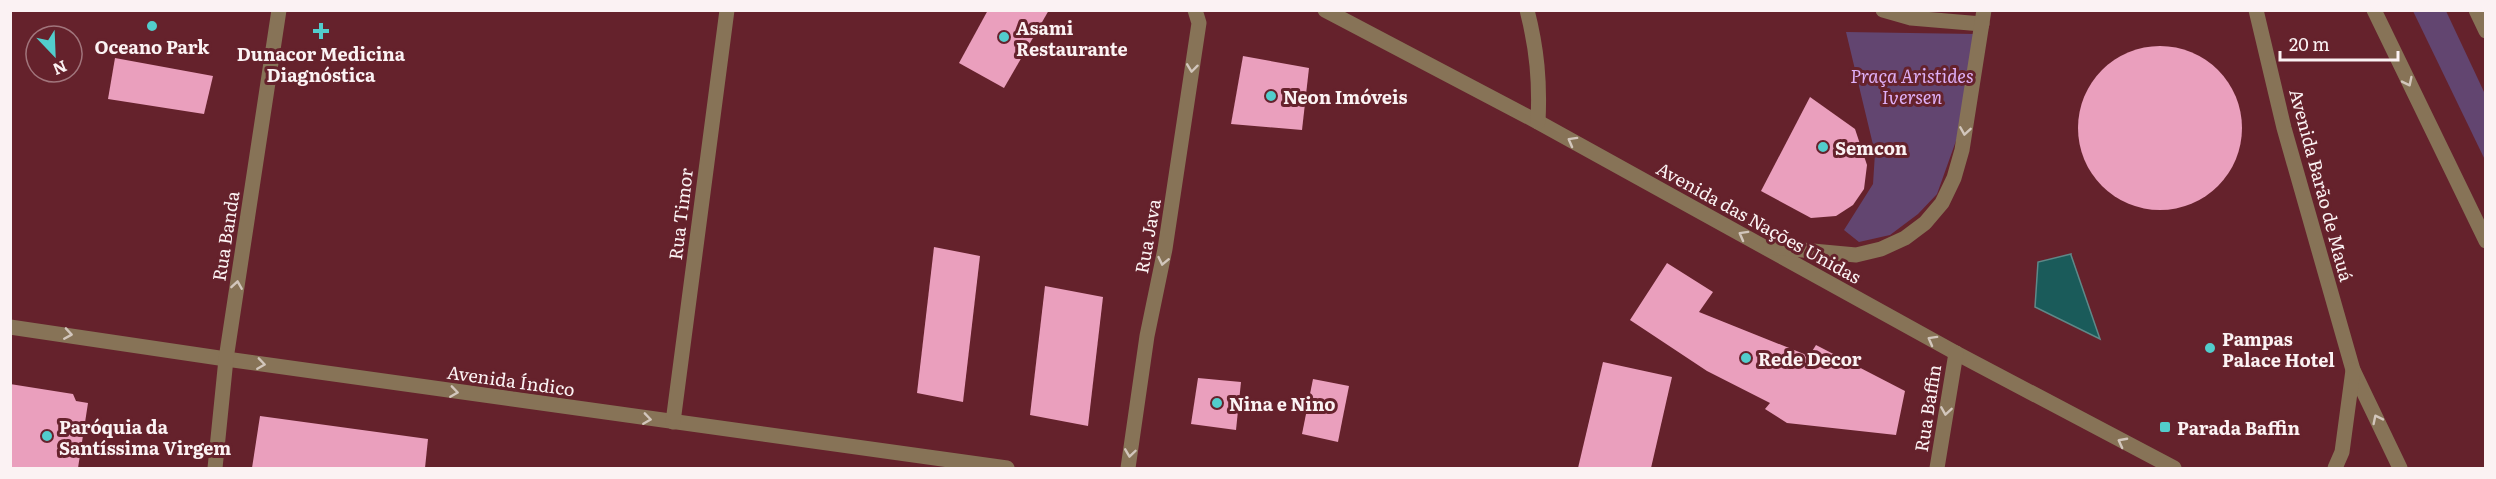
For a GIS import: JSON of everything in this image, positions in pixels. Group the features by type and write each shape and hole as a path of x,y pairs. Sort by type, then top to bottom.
{"street":[{"name":"Rua Banda","path":"214,468 226,359 279,10"},
{"name":"Rua Timor","path":"673,422 727,10"},
{"name":"Rua Java","path":"1128,468 1147,336 1166,249 1183,135 1199,23 1195,10"},
{"name":"Avenida das Nações Unidas","path":"1325,10 1538,122 1956,353 2174,468"},
{"path":"1527,10 1536,45 1538,122"},
{"path":"1765,247 1856,255 1881,249 1905,238 1925,222 1942,203 1960,159 1983,17 1911,18 1883,10"},
{"name":"Avenida Barão de Mauá","path":"2256,10 2284,128 2353,370 2400,468"},
{"path":"2374,10 2486,242"},
{"path":"2476,10 2486,31"},
{"name":"Avenida Índico","path":"10,327 1007,468"},
{"name":"Rua Baffin","path":"1936,468 1956,353"},
{"name":"Avenida Barão de Mauá","path":"2335,468 2342,452 2353,370"}],"green space":[{"path":"2413,11 2446,11 2485,94 2485,160"},
{"name":"Praça Aristides Iversen","path":"1846,32 1975,34 1957,138 1937,194 1918,214 1890,235 1859,242 1844,230 1873,184 1875,153"}],"water":[{"path":"2071,254 2100,339 2035,307 2038,262"}],"building":[{"name":"Asami Restaurante","path":"988,10 1049,10 1004,88 959,63"},
{"path":"2160,46 2191,52 2218,70 2236,97 2242,128 2236,159 2218,186 2191,204 2160,210 2129,204 2102,186 2084,159 2078,128 2084,97 2102,70 2129,52"},
{"name":"Neon Imóveis","path":"1243,56 1309,68 1302,130 1231,124"},
{"path":"115,58 213,76 204,114 108,99"},
{"name":"Semcon","path":"1810,97 1855,129 1867,165 1864,189 1853,205 1836,216 1811,218 1761,191"},
{"path":"934,247 980,256 963,402 917,393"},
{"path":"1667,263 1713,292 1699,312 1809,356 1816,345 1905,391 1896,435 1787,423 1765,409 1770,403 1707,371 1630,320"},
{"path":"1045,286 1103,297 1088,426 1030,415"},
{"path":"1603,362 1672,377 1651,468 1578,468"},
{"name":"Nina e Nino","path":"1198,378 1241,382 1236,430 1191,424"},
{"path":"1313,379 1349,386 1338,442 1302,434"},
{"name":"Paróquia da Santíssima Virgem","path":"10,384 73,394 76,401 88,403 78,468 10,468"},
{"path":"260,416 428,439 425,468 252,468"}],"place":[{"name":"Oceano Park","path":"152,26"},
{"name":"Dunacor Medicina Diagnóstica","path":"321,31"},
{"name":"Asami Restaurante","path":"1004,37"},
{"name":"Neon Imóveis","path":"1271,96"},
{"name":"Semcon","path":"1823,147"},
{"name":"Pampas Palace Hotel","path":"2210,348"},
{"name":"Rede Decor","path":"1746,358"},
{"name":"Nina e Nino","path":"1217,403"},
{"name":"Parada Baffin","path":"2165,427"},
{"name":"Paróquia da Santíssima Virgem","path":"47,436"}]}
